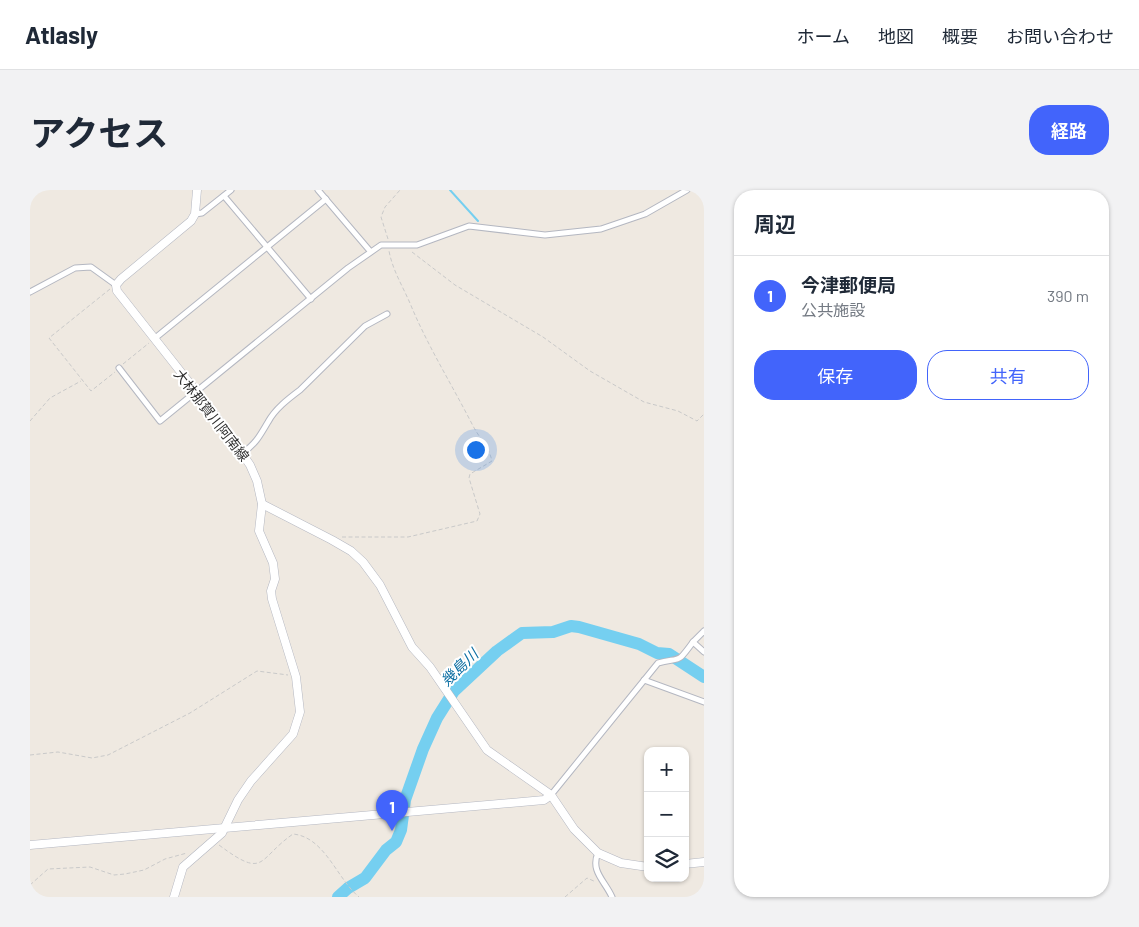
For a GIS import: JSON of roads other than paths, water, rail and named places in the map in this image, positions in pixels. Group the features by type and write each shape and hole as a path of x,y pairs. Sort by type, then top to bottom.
{"main road":[{"path":"114,285 184,228 195,214 197,190"},
{"name":"大林那賀川阿南線","path":"114,285 154,340 243,453 257,481 262,504 259,531 273,563 274,579 271,591 273,607 296,676 300,712 293,734 250,781 238,800 225,829 216,841 197,853 183,867 174,897"},
{"path":"262,504 351,551 372,573 412,648 430,667 487,750 551,795 574,829 598,853 621,863 644,866"},
{"path":"30,845 544,800 551,795"},
{"path":"689,864 704,862"}],"street":[{"path":"195,214 202,213 231,190"},
{"path":"318,190 370,251"},
{"path":"119,368 160,421 370,251 389,244 417,244 470,226 546,235 601,229 645,214 687,190"},
{"path":"224,196 311,299"},
{"path":"154,340 269,248 326,199"},
{"path":"30,292 75,268 91,267 101,272 114,285"},
{"path":"243,453 258,442 268,422 287,399 300,390 365,326 387,314"},
{"path":"551,795 658,662 673,662 682,657 704,631"},
{"path":"693,642 704,652"},
{"path":"644,680 704,702"},
{"path":"598,853 594,864 612,897"}],"waterway":[{"path":"450,190 478,221"},
{"name":"幾島川","path":"338,897 348,888 365,878 386,850 396,842 401,830 405,800 423,749 437,718 454,691 497,651 522,633 553,632 571,626 579,627 639,644 657,653 669,654 704,677"}],"place":[{"name":"今津郵便局","path":"392,831"}]}
